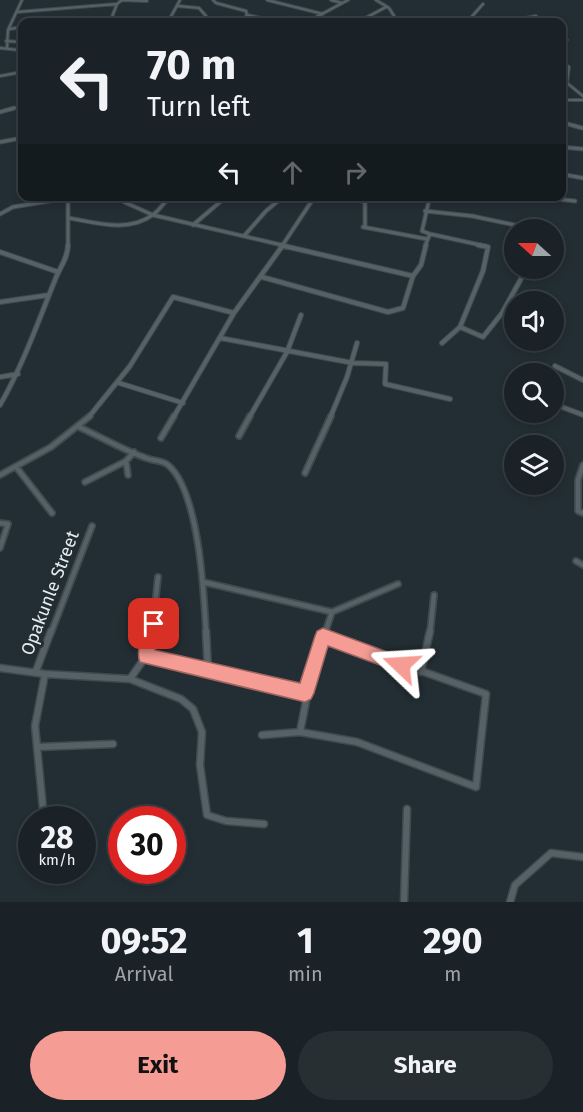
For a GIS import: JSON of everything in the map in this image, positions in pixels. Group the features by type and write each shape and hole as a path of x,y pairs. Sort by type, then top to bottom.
{"street":[{"path":"7,48 9,30 22,0"},
{"path":"112,18 117,4 122,0 147,1"},
{"path":"170,18 180,0"},
{"path":"213,0 216,3 246,11 247,15"},
{"path":"267,0 323,14"},
{"path":"331,0 342,3"},
{"path":"315,18 348,0"},
{"path":"376,0 395,18"},
{"path":"17,12 117,4"},
{"path":"470,18 483,4"},
{"path":"178,6 199,8 205,14 210,14"},
{"path":"365,18 386,7"},
{"path":"205,14 205,18"},
{"path":"247,15 267,18"},
{"path":"526,18 536,16"},
{"path":"0,30 18,28"},
{"path":"6,41 18,42"},
{"path":"0,48 18,51"},
{"path":"566,65 569,67 567,83 583,98"},
{"path":"0,76 18,73"},
{"path":"566,100 583,98"},
{"path":"0,112 18,107"},
{"path":"566,123 582,128"},
{"path":"0,142 18,139"},
{"path":"566,147 583,149"},
{"path":"566,175 583,178"},
{"path":"566,200 575,201"},
{"path":"0,214 13,207 46,201"},
{"path":"0,405 18,374 58,272 68,254 68,201"},
{"path":"69,218 132,225 153,215 164,201"},
{"path":"193,225 221,201"},
{"path":"244,236 278,201"},
{"path":"161,438 234,313 312,201"},
{"path":"365,201 364,227 427,239"},
{"path":"428,201 422,231 488,247 483,271 460,327 442,343"},
{"path":"124,202 153,215 413,276"},
{"path":"425,211 472,216 504,223"},
{"path":"261,277 388,312 403,308 413,276 421,265 430,234"},
{"path":"0,252 58,272"},
{"path":"460,327 483,336 486,334 519,279"},
{"path":"0,302 49,295"},
{"path":"0,475 17,468 79,427 119,383 173,297 234,313"},
{"path":"239,436 287,352 301,315"},
{"path":"220,338 353,363 386,364 385,384 394,388 409,389 450,399"},
{"path":"305,473 334,411 353,363 357,343"},
{"path":"564,370 583,380"},
{"path":"0,377 18,374"},
{"path":"119,383 183,403"},
{"path":"564,408 583,415"},
{"path":"79,427 146,459 167,464 181,481 195,533 203,582 208,671"},
{"path":"85,482 126,461 134,452"},
{"path":"126,461 128,475"},
{"path":"583,465 578,480 578,511 583,513"},
{"path":"17,468 52,513"},
{"path":"0,523 8,524 0,548"},
{"name":"Opakunle Street","path":"36,671 92,526"},
{"path":"576,561 583,565"},
{"path":"130,679 146,656 154,624 158,577"},
{"path":"203,582 332,612 398,584"},
{"path":"421,672 429,638 434,595"},
{"path":"300,732 305,693 332,612"},
{"path":"262,735 300,732 357,742 476,786 486,693 323,636"},
{"path":"146,656 305,693"},
{"path":"0,668 45,674 130,679 182,699 193,709 202,732 200,765 207,815 226,820 264,824"},
{"path":"43,806 35,726 45,674"},
{"path":"37,747 113,744"},
{"path":"404,902 406,809"},
{"path":"510,902 515,885 551,853 583,857"}],"route":[{"path":"154,624 146,656 305,693 323,636 401,665"}]}
